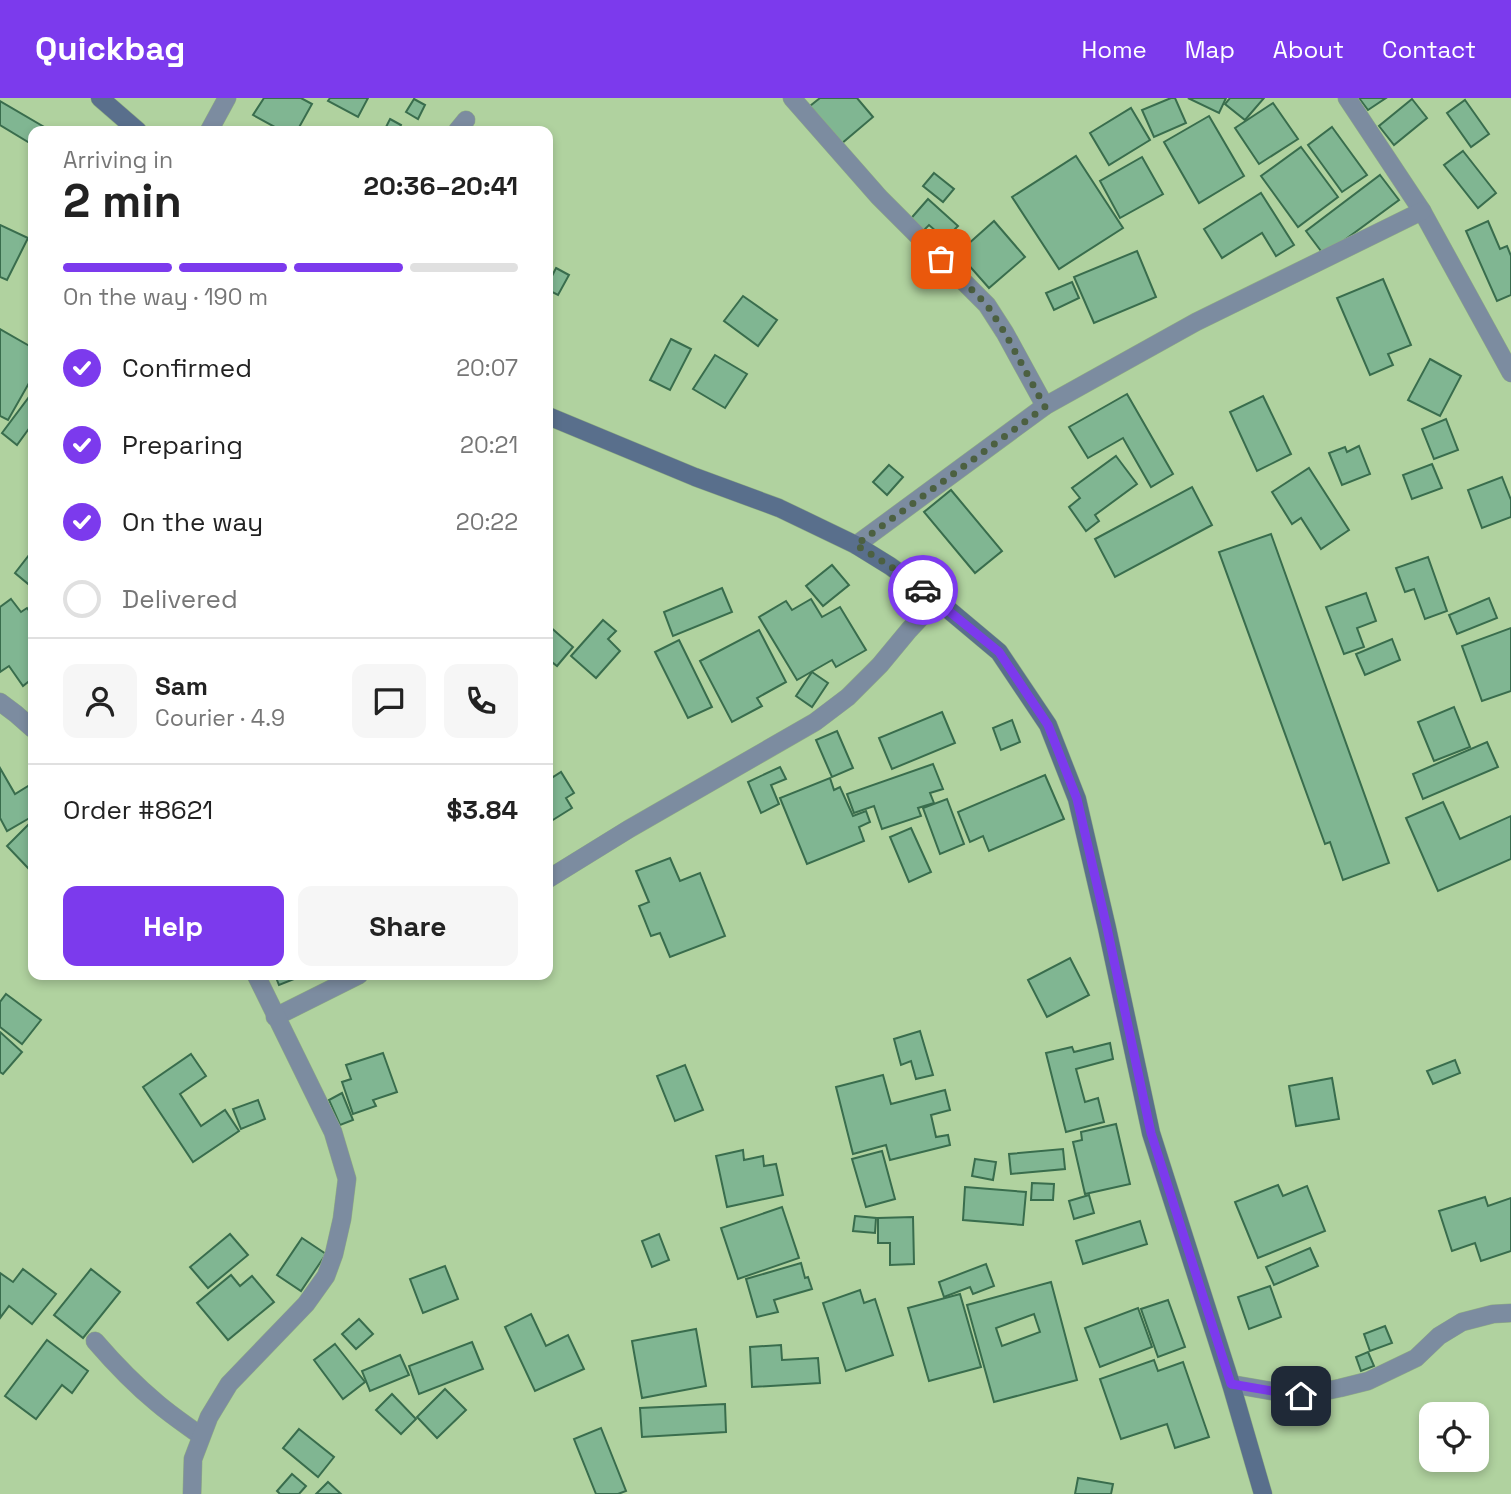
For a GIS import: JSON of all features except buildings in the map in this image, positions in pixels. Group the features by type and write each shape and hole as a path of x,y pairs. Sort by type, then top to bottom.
{"street":[{"path":"100,98 132,126"},
{"path":"212,126 228,98"},
{"path":"792,98 879,197 987,305 1045,407"},
{"path":"1347,98 1422,211 1511,373"},
{"path":"856,545 1045,407 1196,322 1422,211"},
{"path":"553,418 695,477 779,508 856,545 890,566 937,600 999,652 1048,725 1077,799 1151,1133 1263,1494"},
{"path":"553,876 629,829 815,722 848,697 880,665 937,600"},
{"path":"0,702 28,725"},
{"path":"192,1494 193,1459 209,1417 229,1384 306,1304 326,1276 342,1219 347,1179 333,1132 258,980"},
{"path":"275,1017 349,980"},
{"path":"1231,1384 1301,1396 1368,1381 1416,1357 1439,1336 1462,1322 1493,1314 1511,1313"},
{"path":"95,1341 142,1391 201,1436"}],"way so far":[{"path":"923,590 856,545 1045,407 987,305 941,259"}],"route":[{"path":"923,590 999,652 1048,725 1077,799 1151,1133 1231,1384 1301,1396"}]}
